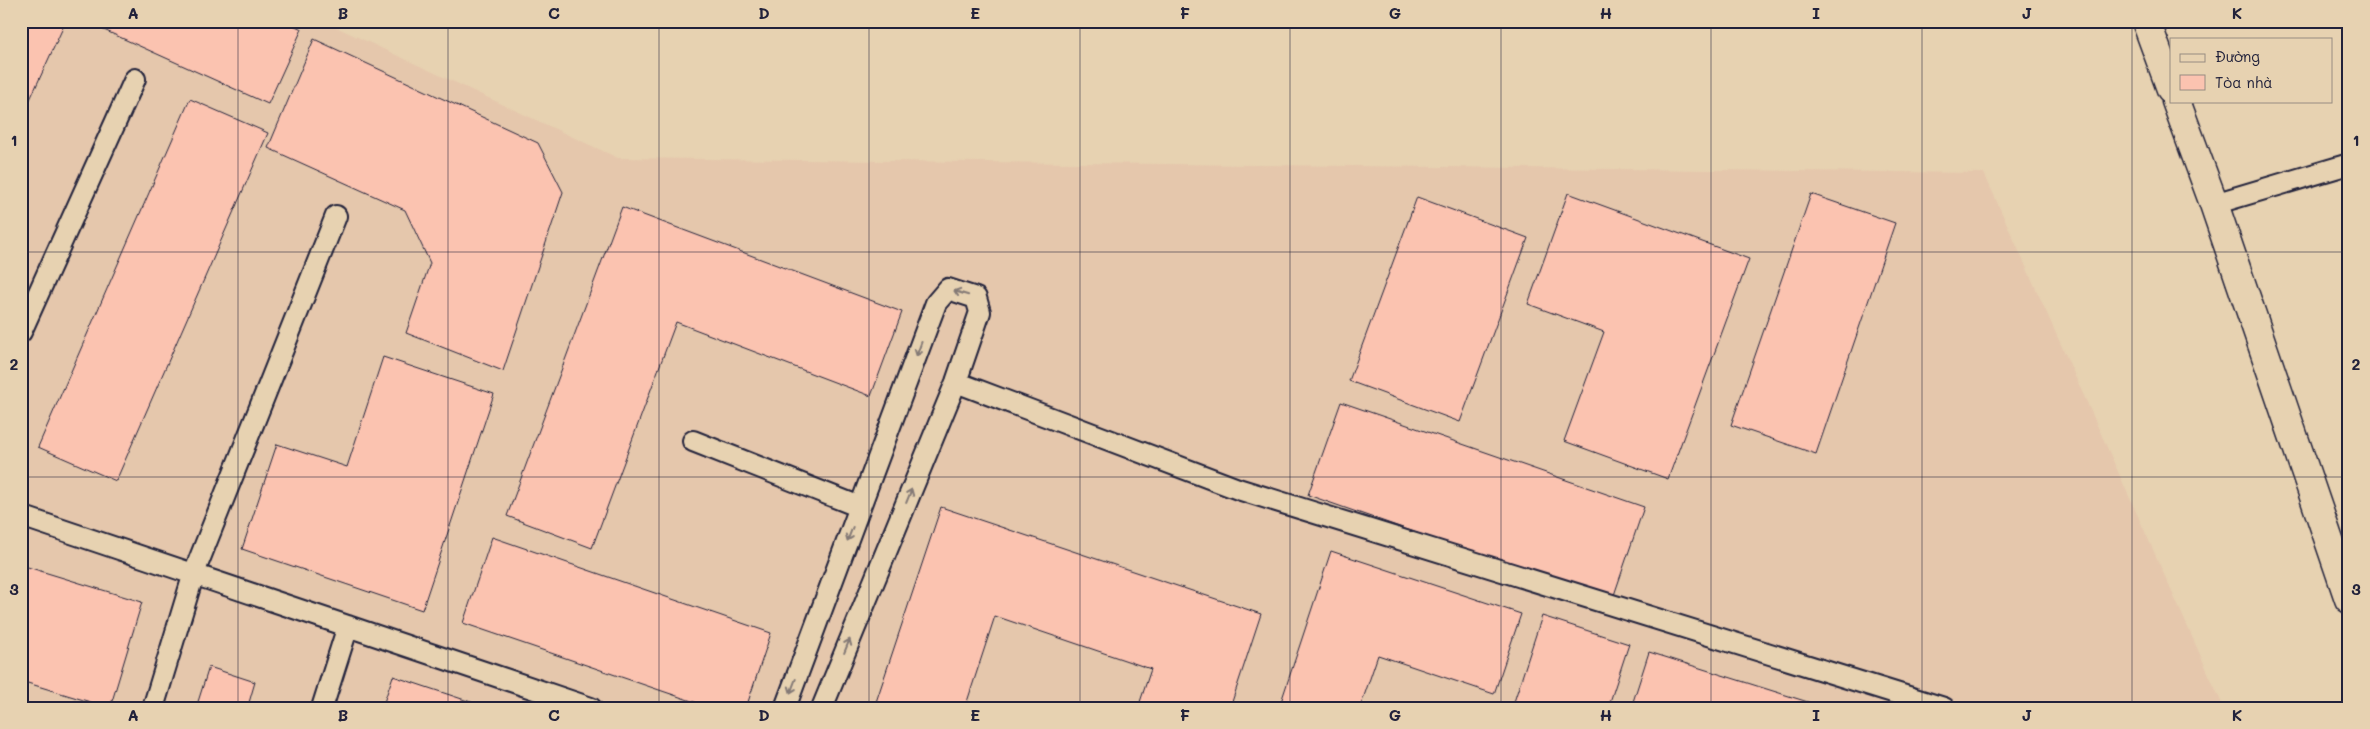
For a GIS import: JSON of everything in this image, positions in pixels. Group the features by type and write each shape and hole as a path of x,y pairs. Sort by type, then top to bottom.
{"street":[{"path":"2146,21 2170,86"},
{"path":"2176,102 2214,204 2349,599"}],"lane":[{"path":"21,332 135,79"},
{"path":"2214,204 2349,164"},
{"path":"152,708 194,573 336,216"},
{"path":"785,708 936,303 948,289 976,298 980,312 956,382 822,708"},
{"path":"956,382 1238,489 1944,708"},
{"path":"693,441 860,507"},
{"path":"21,516 591,708"},
{"path":"322,708 348,626"}],"shaded area":[{"path":"21,21 323,21 618,158 1984,173 2224,708 21,708"}],"building":[{"path":"21,21 66,21 21,119"},
{"path":"84,21 284,21 302,29 268,104"},
{"path":"314,39 538,143 563,192 503,371 406,333 430,263 405,210 268,148"},
{"path":"190,99 268,133 116,481 38,447"},
{"path":"1568,193 1749,259 1668,479 1564,441 1604,332 1528,304"},
{"path":"1811,194 1895,223 1816,454 1731,425"},
{"path":"1417,197 1528,238 1460,422 1349,381"},
{"path":"622,207 902,312 871,396 676,322 592,548 507,516"},
{"path":"383,357 494,394 422,610 242,549 277,444 347,467"},
{"path":"1341,402 1644,507 1612,601 1308,495"},
{"path":"941,507 1261,614 1230,708 1138,708 1151,669 995,616 965,708 874,708"},
{"path":"492,537 771,633 746,708 712,708 463,623"},
{"path":"1331,551 1521,614 1494,694 1378,655 1360,708 1279,708"},
{"path":"21,565 142,602 110,708 21,681"},
{"path":"1542,616 1629,644 1608,708 1512,708"},
{"path":"1649,652 1827,708 1631,708"},
{"path":"209,667 255,682 248,706 253,708 196,708"},
{"path":"393,676 489,708 382,708"}]}
